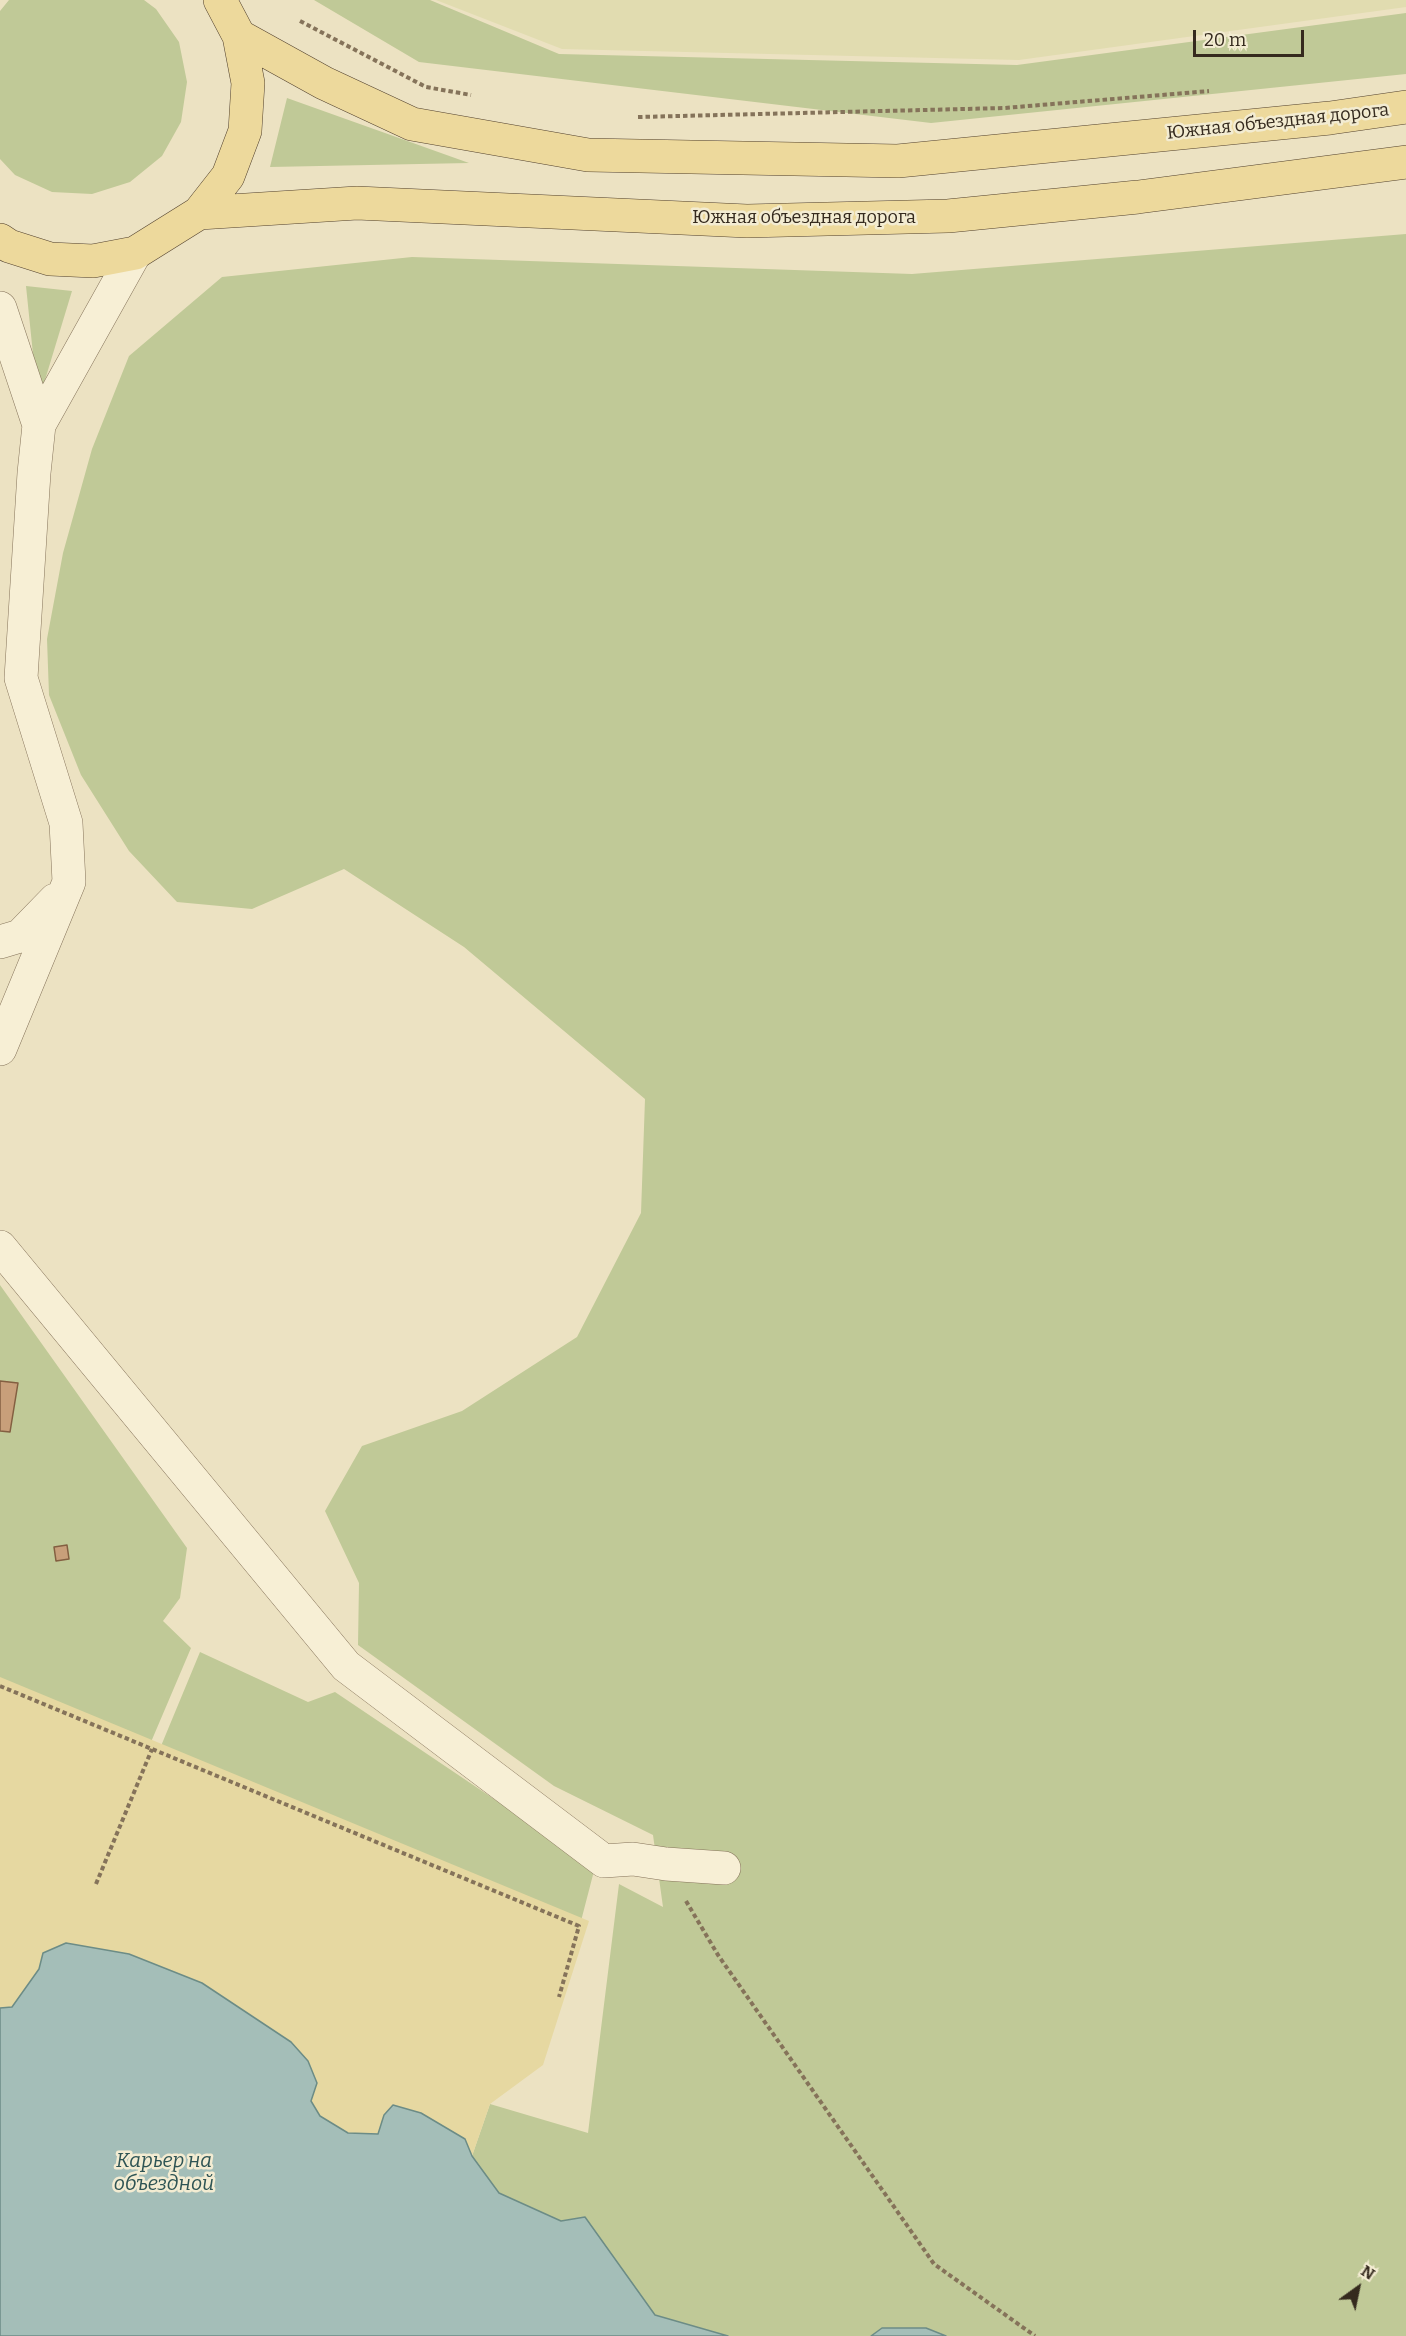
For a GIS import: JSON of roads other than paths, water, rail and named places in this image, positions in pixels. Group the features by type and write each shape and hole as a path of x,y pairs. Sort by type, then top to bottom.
{"main road":[{"path":"0,240 9,246 50,259 93,261 135,253 199,213 228,176 245,131 248,83 239,36 220,0"},
{"name":"Южная объездная дорога","path":"239,36 324,82 412,124 588,155 898,161 1330,117 1406,107"},
{"name":"Южная объездная дорога","path":"199,213 357,203 747,221 948,216 1138,197 1406,162"}],"lane":[{"path":"39,425 135,253"},
{"path":"0,308 39,425 21,678 66,823 69,882 0,1049"},
{"path":"0,942 20,936 49,908 69,882"},
{"path":"0,1247 346,1666 604,1860 633,1859 724,1868"}],"water":[{"name":"Карьер на объездной","path":"66,1943 129,1954 202,1983 291,2042 308,2061 317,2083 311,2101 320,2116 348,2133 378,2134 384,2115 393,2105 421,2113 465,2139 472,2156 499,2193 561,2221 585,2217 655,2315 728,2336 0,2336 0,2008 12,2007 39,1969 43,1953"},
{"path":"882,2328 926,2328 946,2336 871,2336"}]}
